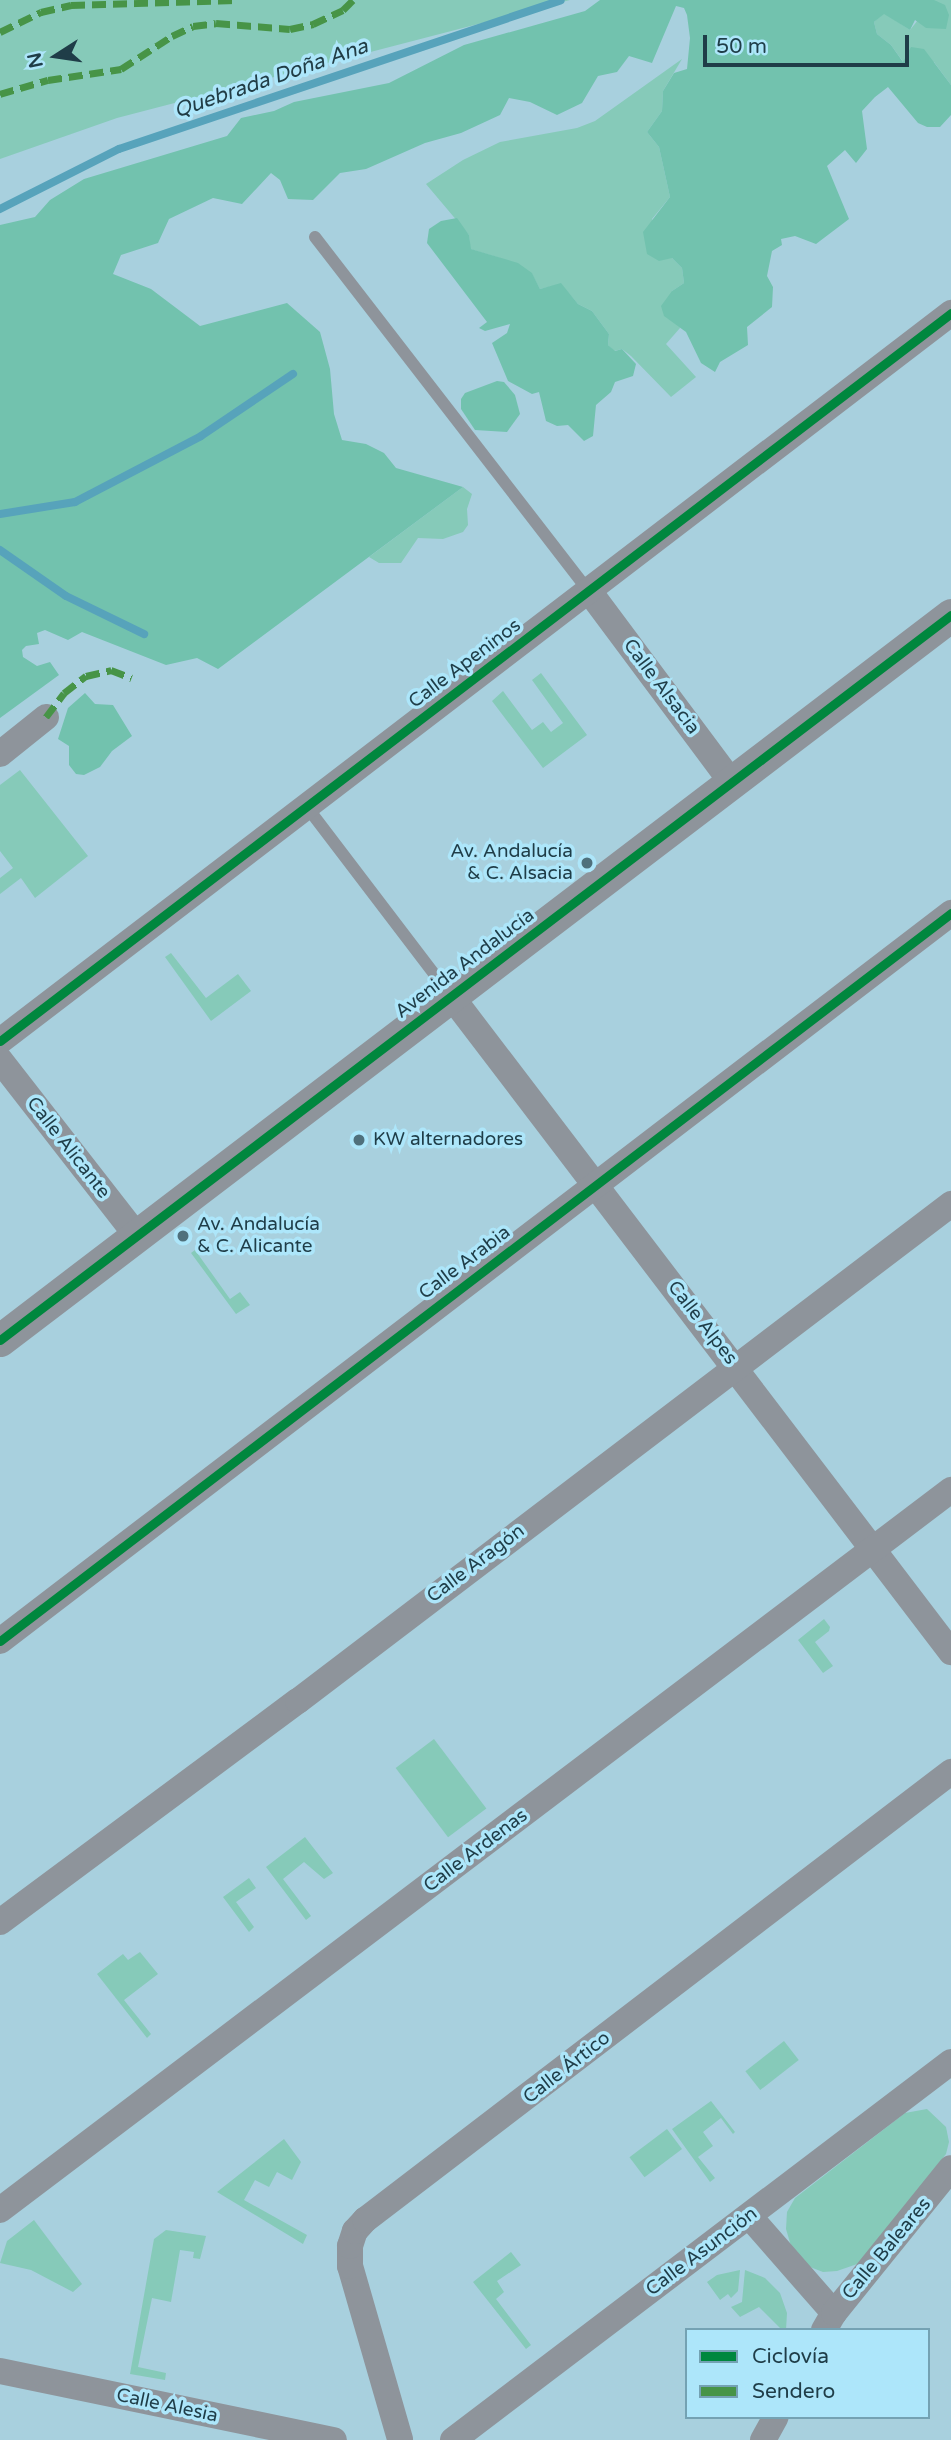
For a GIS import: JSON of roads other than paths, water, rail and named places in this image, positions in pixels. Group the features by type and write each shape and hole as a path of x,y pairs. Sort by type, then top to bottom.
{"street":[{"name":"Calle Apeninos","path":"0,1041 951,313"},
{"name":"Calle Alsacia","path":"589,591 732,783"},
{"name":"Avenida Andalucía","path":"0,1340 951,615"},
{"path":"0,754 46,717"},
{"name":"Calle Arabia","path":"0,1640 951,913"},
{"name":"Calle Alpes","path":"451,996 736,1366 951,1652"},
{"name":"Calle Alicante","path":"0,1060 136,1236"},
{"name":"Calle Aragón","path":"0,1922 298,1701 951,1204"},
{"name":"Calle Ardenas","path":"0,2210 951,1490"},
{"name":"Calle Ártico","path":"393,2440 350,2266 350,2246 355,2231 365,2220 951,1772"},
{"name":"Calle Asunción","path":"453,2440 951,2062"},
{"name":"Calle Baleares","path":"829,2322 951,2168"},
{"path":"749,2216 829,2322"},
{"name":"Calle Alesia","path":"0,2371 334,2440"},
{"path":"763,2440 775,2419"}],"lane":[{"path":"315,237 589,591"},
{"path":"307,807 451,996"}],"waterway":[{"name":"Quebrada Doña Ana","path":"0,209 119,149 561,0"},
{"path":"0,514 75,502 201,436 293,374"},
{"path":"0,550 66,596 144,634"}],"place":[{"name":"Av. Andalucía & C. Alsacia","path":"587,863"},
{"name":"KW alternadores","path":"359,1140"},
{"name":"Av. Andalucía & C. Alicante","path":"183,1236"}]}
